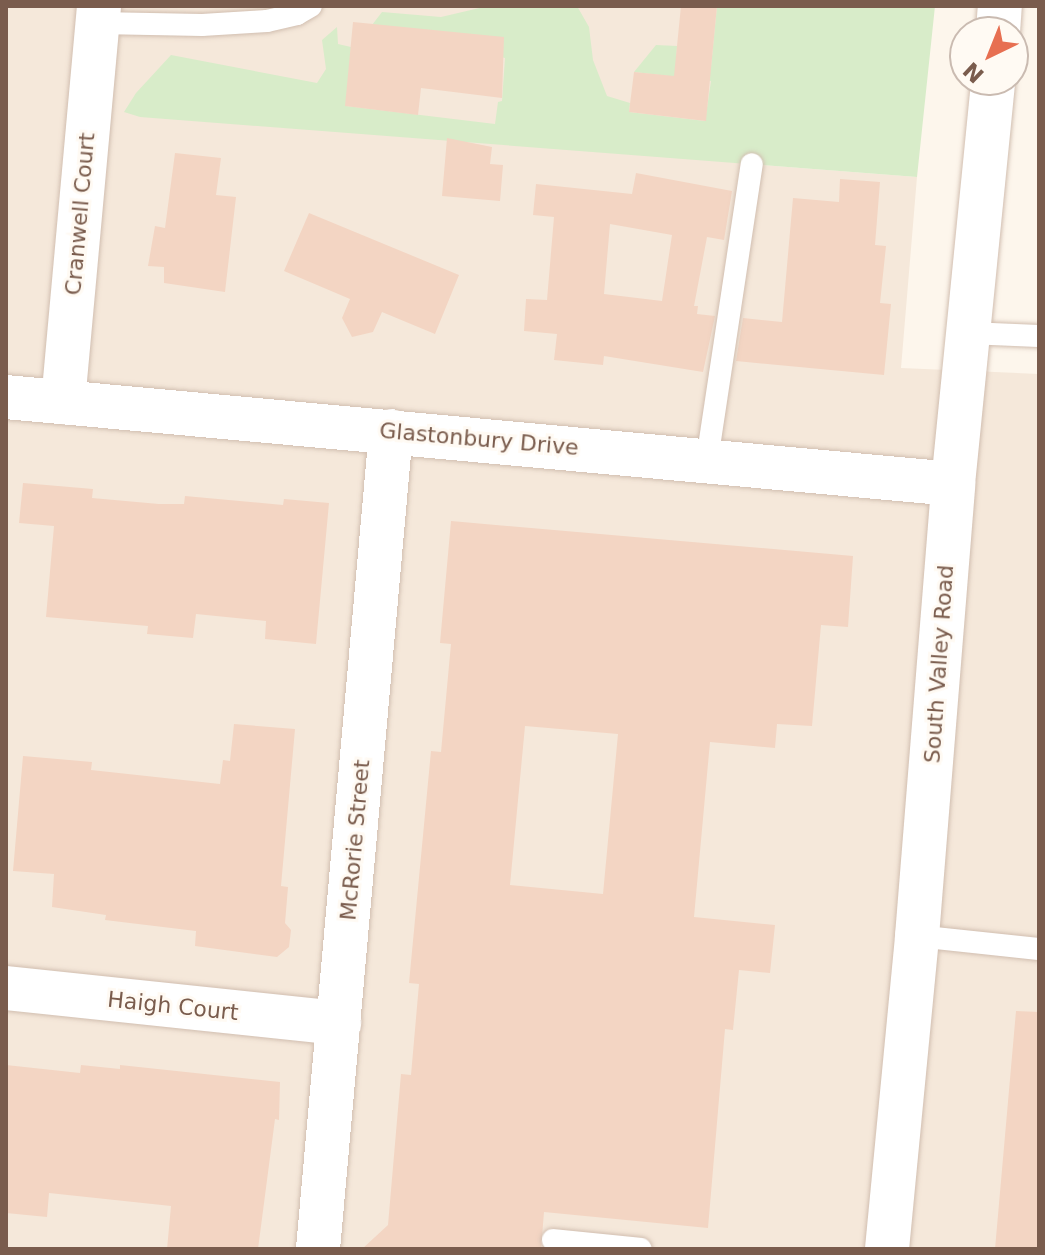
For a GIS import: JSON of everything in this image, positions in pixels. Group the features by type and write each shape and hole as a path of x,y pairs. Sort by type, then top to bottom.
{"street":[{"name":"Cranwell Court","path":"63,402 95,15"},
{"name":"South Valley Road","path":"887,1249 917,936 953,484 991,96"},
{"name":"Glastonbury Drive","path":"6,397 953,484"},
{"name":"McRorie Street","path":"318,1249 391,431"},
{"name":"Haigh Court","path":"6,988 339,1023"}],"lane":[{"path":"95,15 202,25 267,21 297,14 311,6"},
{"path":"707,460 752,164"},
{"path":"968,333 1039,336"},
{"path":"917,936 1039,949"},
{"path":"553,1240 641,1249"}],"shaded area":[{"path":"6,6 722,6 762,165 917,177 901,368 1039,374 1039,1249 6,1249"}],"green space":[{"path":"488,6 577,6 589,27 593,60 607,96 630,103 629,112 705,121 711,81 634,72 656,45 677,46 676,64 711,67 717,6 935,6 917,177 140,117 124,112 136,93 171,55 317,83 326,69 322,40 337,27 338,44 351,47 346,106 495,124 498,102 502,101 505,58 372,25 382,12 441,17"}],"building":[{"path":"681,6 717,6 706,121 629,112 634,72 674,76"},
{"path":"353,22 504,37 502,98 421,88 418,115 345,106"},
{"path":"447,138 492,147 490,164 503,165 500,201 442,196"},
{"path":"175,153 221,158 216,195 236,197 225,292 164,283 164,267 148,266 155,226 165,228"},
{"path":"636,173 732,191 724,240 707,237 694,306 698,306 697,314 715,316 703,372 604,356 603,365 554,360 557,334 524,331 526,299 547,300 554,217 533,215 536,184 632,194","holes":["610,224 672,235 662,301 604,294"]},
{"path":"840,179 880,182 875,245 886,246 880,303 891,304 884,375 736,361 743,318 782,322 793,198 839,202"},
{"path":"309,213 459,275 435,334 382,312 373,332 352,337 342,318 350,299 284,271"},
{"path":"23,483 93,489 92,498 159,504 184,504 185,496 283,505 284,499 329,503 316,644 265,639 266,621 196,614 193,638 147,634 148,626 46,617 54,526 19,523"},
{"path":"451,521 853,556 848,627 821,625 812,726 777,724 775,748 710,742 694,917 775,925 770,973 739,970 733,1030 725,1029 708,1228 544,1212 541,1249 362,1249 388,1225 401,1074 411,1075 419,984 409,983 431,751 441,752 451,644 440,643","holes":["525,726 618,734 603,894 510,885"]},
{"path":"234,724 295,729 281,886 288,887 285,923 291,930 289,947 277,957 195,946 196,931 105,920 106,915 52,907 54,874 13,871 23,756 92,762 91,770 220,784 223,760 230,761"},
{"path":"1016,1011 1039,1012 1039,1249 995,1249"},
{"path":"6,1065 80,1073 81,1065 120,1069 120,1065 280,1082 279,1120 275,1119 258,1249 167,1249 171,1206 49,1193 47,1217 6,1213"}]}
